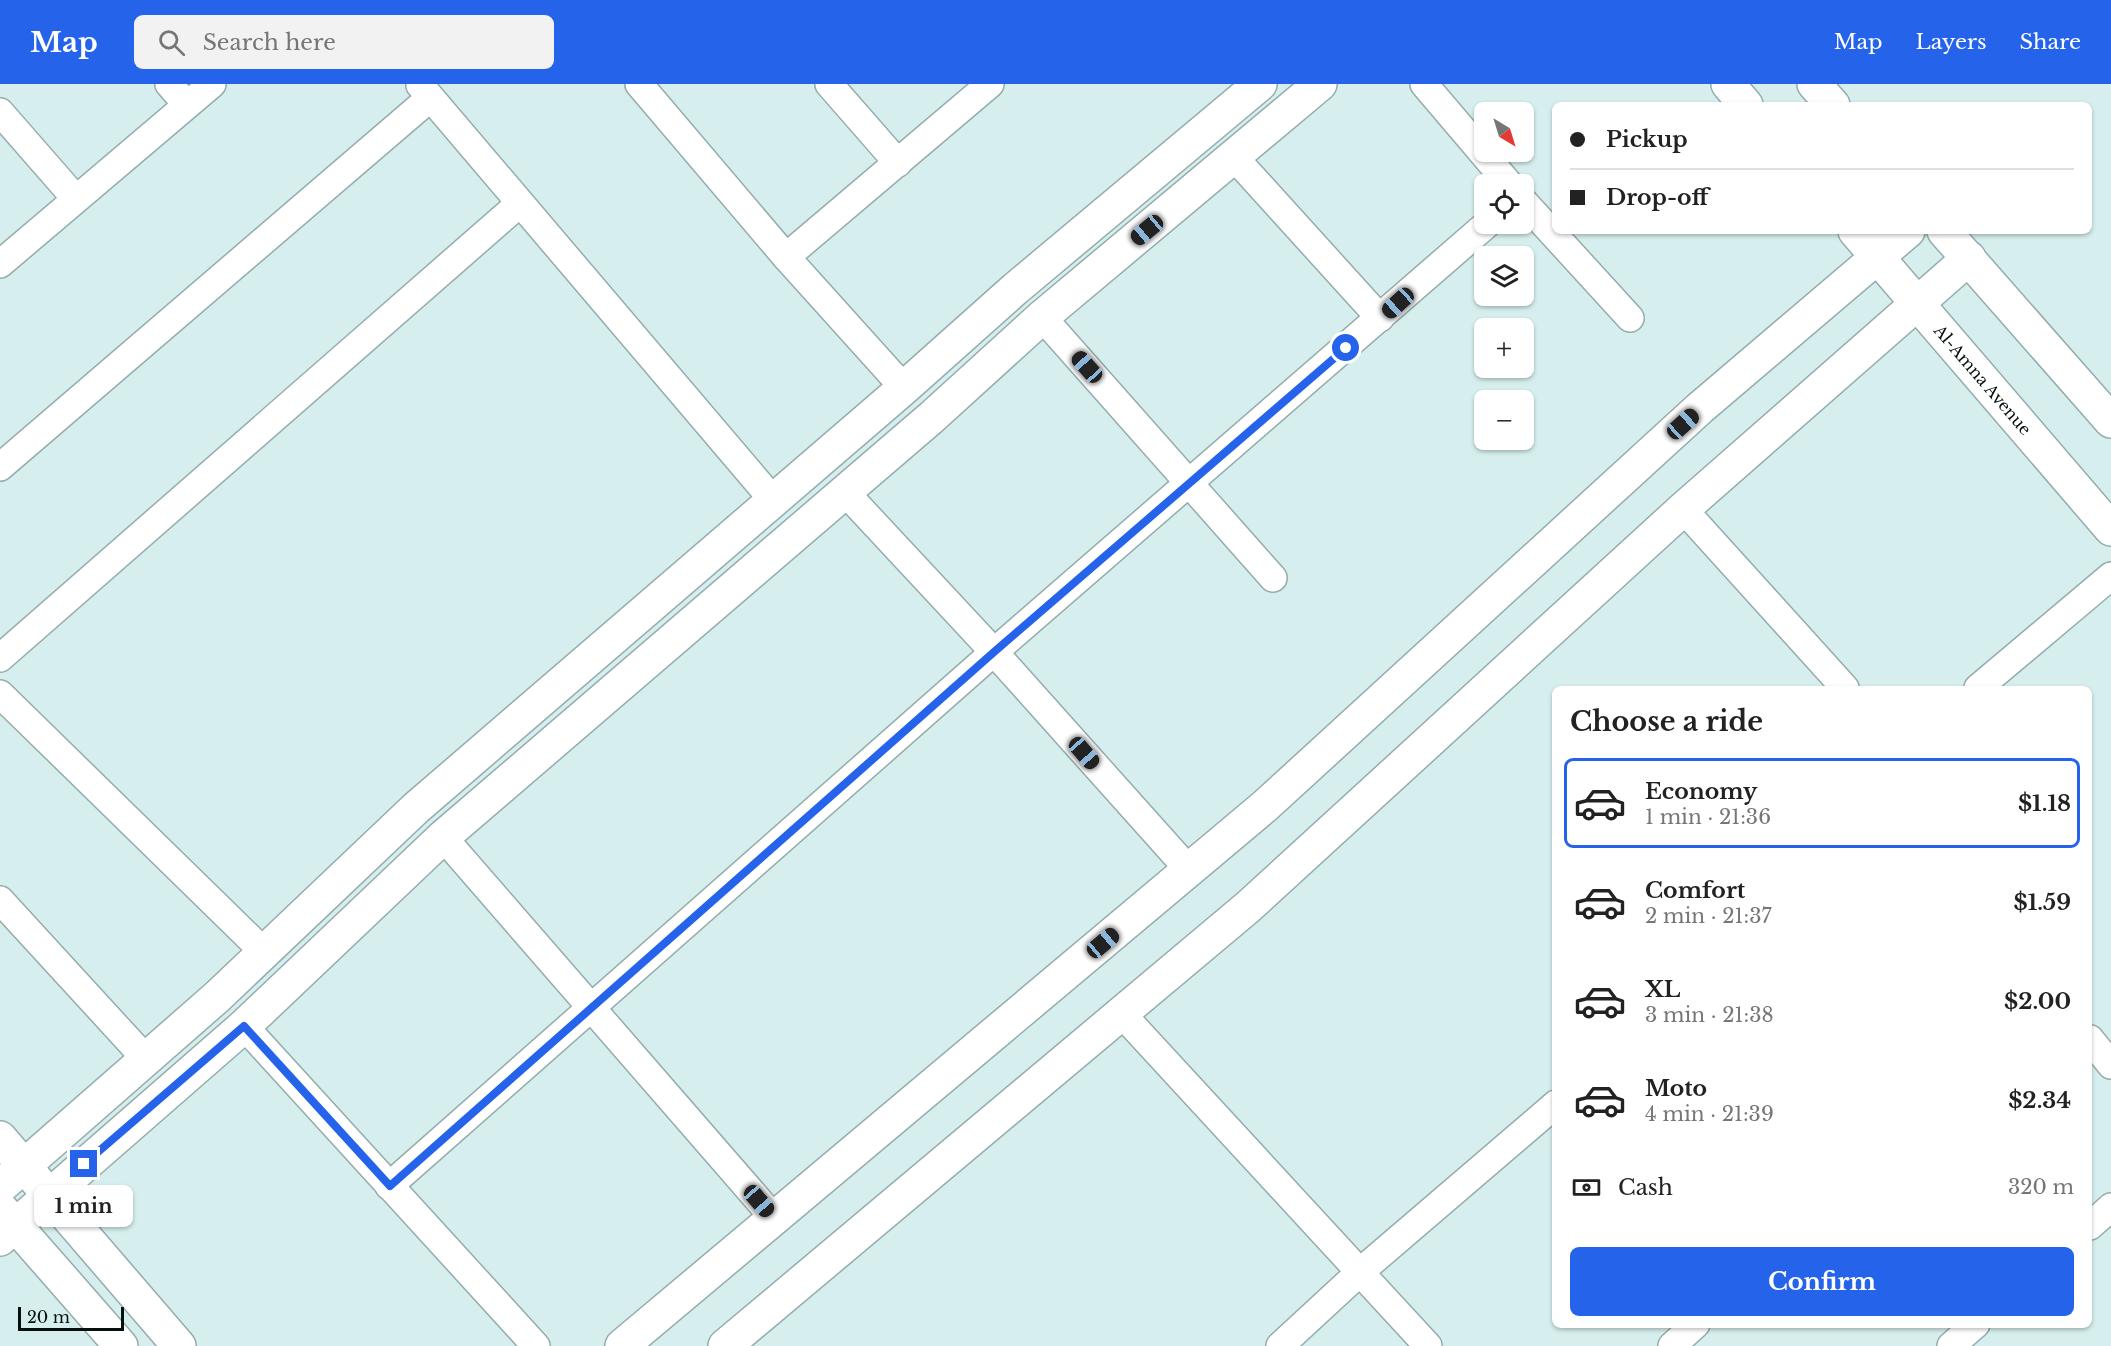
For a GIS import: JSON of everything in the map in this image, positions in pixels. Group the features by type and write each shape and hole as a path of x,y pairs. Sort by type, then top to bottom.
{"street":[{"path":"169,84 187,105"},
{"path":"0,264 212,84"},
{"path":"639,84 786,257 904,388"},
{"path":"829,84 898,163"},
{"path":"786,257 990,84"},
{"path":"0,1187 23,1164 217,997 416,808 904,388 1015,289 1260,84"},
{"path":"122,1346 5,1225 50,1194 244,1026 443,837 1042,317 1320,84"},
{"path":"1424,84 1500,174"},
{"path":"1728,84 1743,102"},
{"path":"1814,84 1830,102"},
{"path":"0,467 425,91 773,500"},
{"path":"0,112 76,199"},
{"path":"1234,157 1380,318"},
{"path":"0,658 519,204"},
{"path":"1534,213 1552,233"},
{"path":"390,1186 994,652 1476,234"},
{"path":"1553,234 1630,318"},
{"name":"Al-Amna Avenue","path":"1858,234 2111,529"},
{"path":"622,1346 1265,806 1700,408 1905,234"},
{"path":"1947,234 2111,421"},
{"path":"725,1346 1248,907 1683,509 1969,258"},
{"path":"1042,317 1273,578"},
{"path":"844,491 994,652 1189,870"},
{"path":"1683,509 1843,686"},
{"path":"1980,686 2111,576"},
{"path":"0,694 264,952"},
{"path":"443,837 590,1009 774,1218"},
{"path":"0,900 145,1058"},
{"path":"1122,1014 1428,1346"},
{"path":"244,1026 536,1346"},
{"path":"2092,1041 2111,1065"},
{"path":"1280,1346 1360,1272 1552,1107"},
{"path":"0,1138 179,1346"},
{"path":"2092,1224 2111,1207"},
{"path":"1671,1346 1691,1328"},
{"path":"1952,1346 1972,1328"}],"route":[{"path":"84,1164 244,1026 390,1186 994,652 1346,348"}]}
